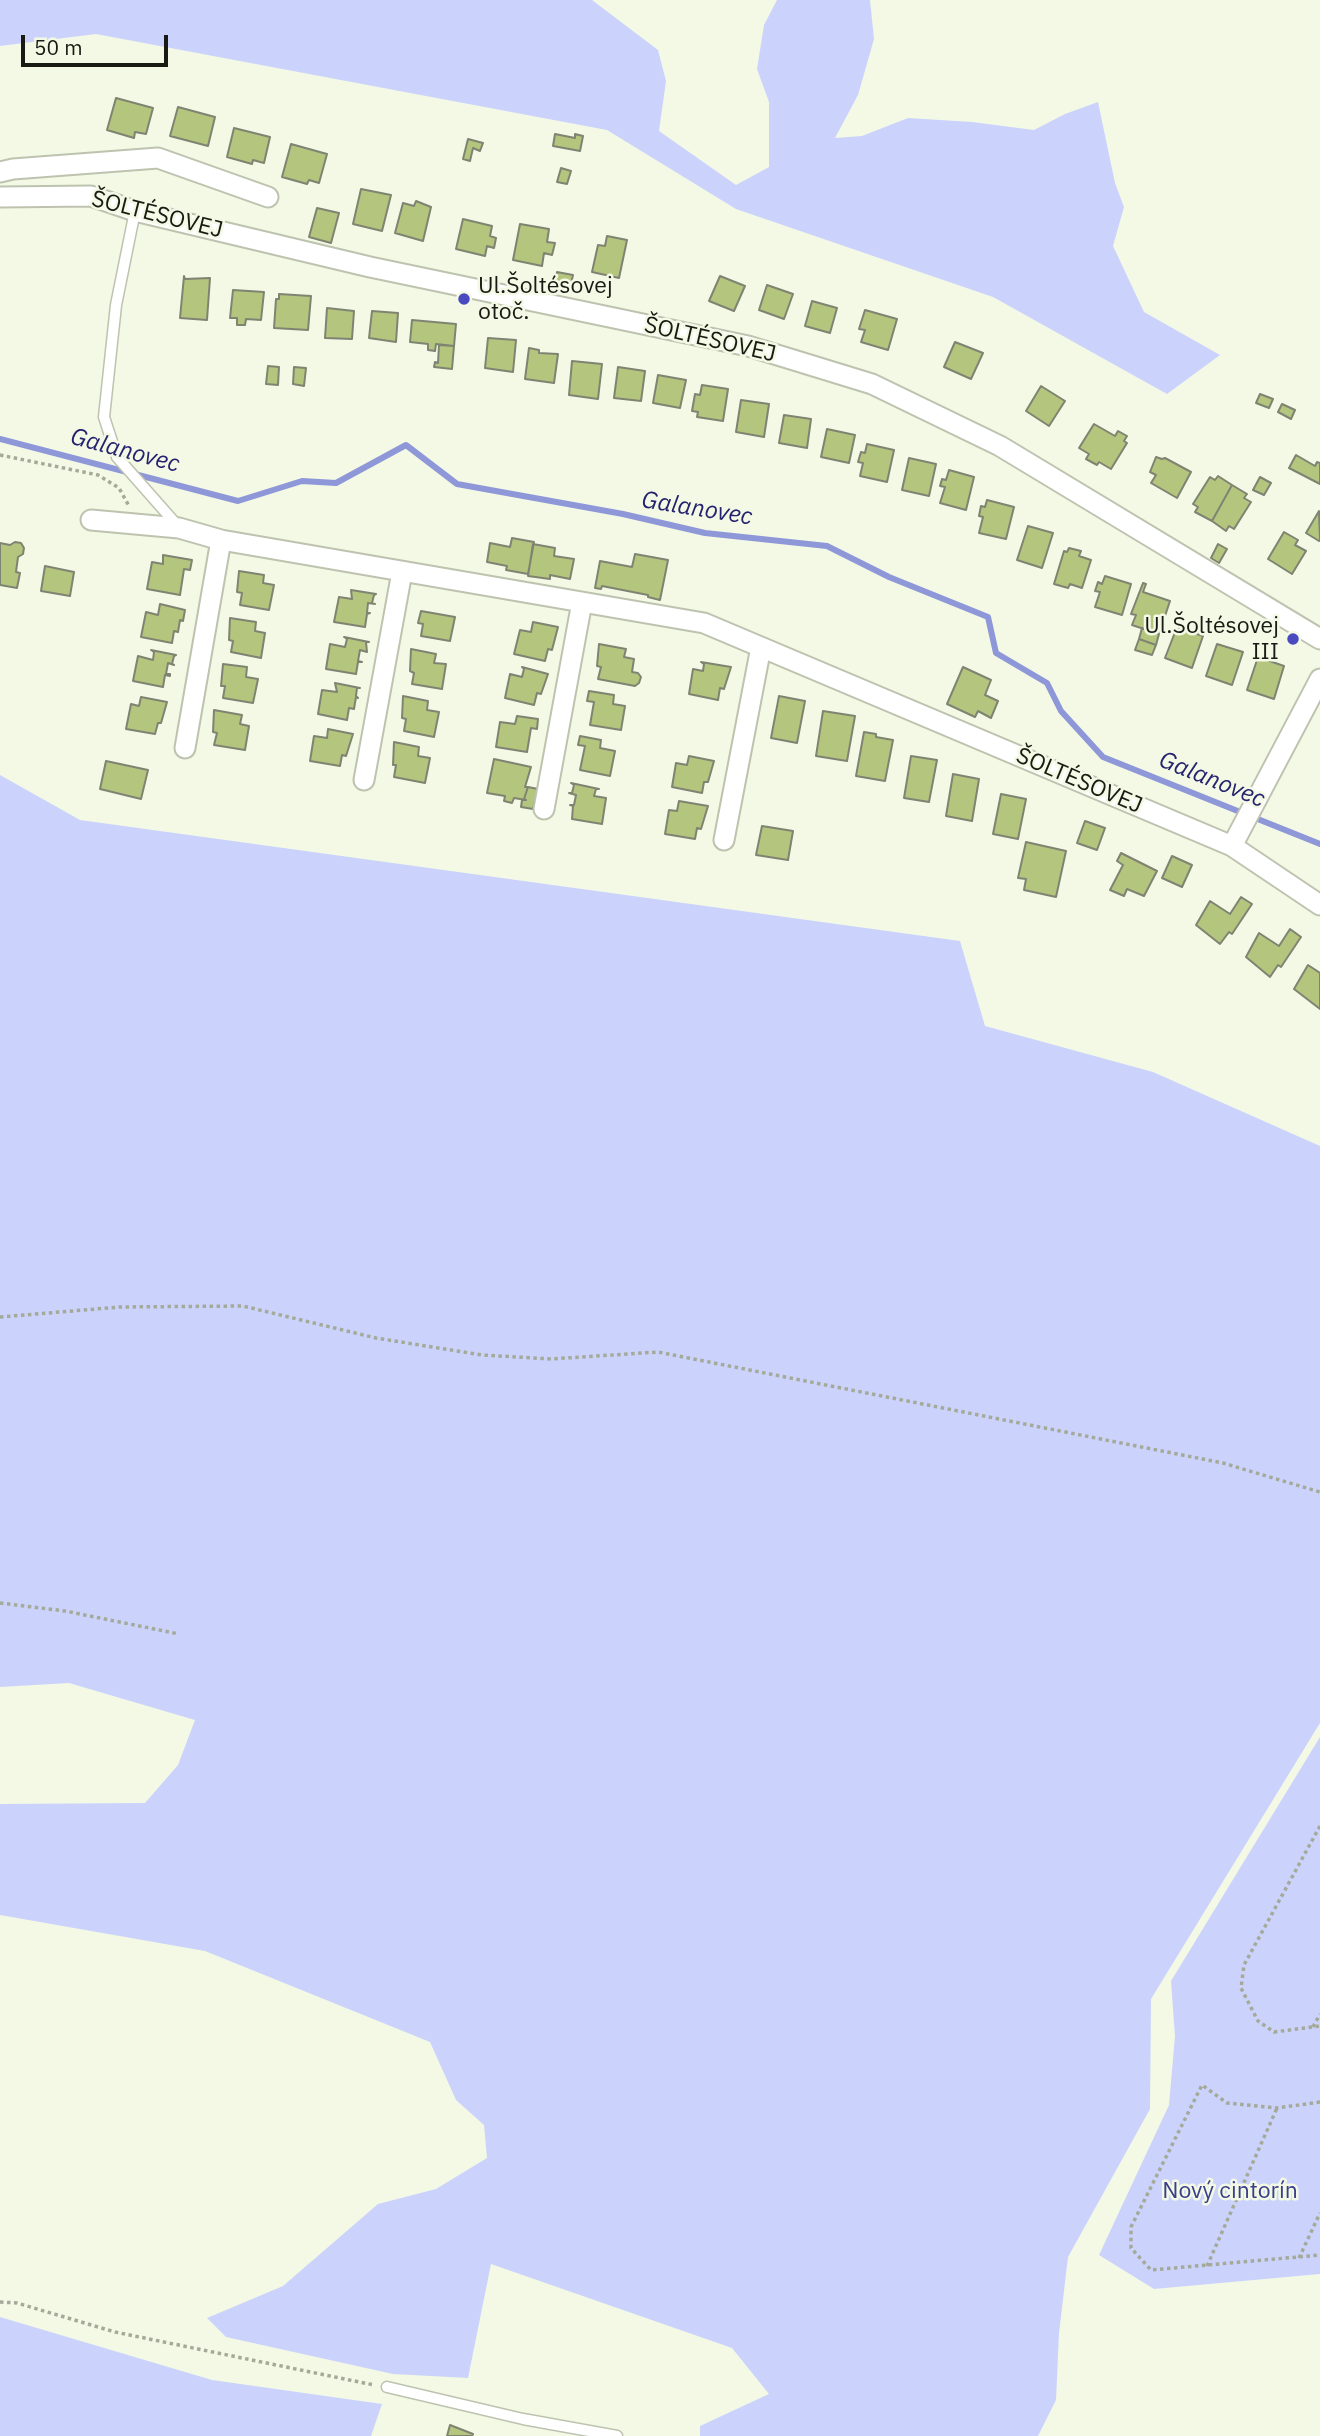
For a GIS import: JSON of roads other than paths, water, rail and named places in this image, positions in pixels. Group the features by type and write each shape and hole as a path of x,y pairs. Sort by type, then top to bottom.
{"street":[{"name":"ŠOLTÉSOVEJ","path":"0,172 158,158 268,197"},
{"name":"ŠOLTÉSOVEJ","path":"0,197 91,196 135,211 370,267 748,346 872,384 999,446 1320,639"},
{"name":"ŠOLTÉSOVEJ","path":"91,520 179,528 221,540 704,623 1232,846 1320,905"},
{"path":"184,748 221,540"},
{"path":"363,780 402,572"},
{"path":"544,809 582,602"},
{"path":"724,840 761,647"},
{"path":"1232,846 1320,679"}],"lane":[{"path":"135,211 116,304 104,417 117,457 179,528"},
{"path":"387,2387 523,2419 617,2436"}],"waterway":[{"name":"Galanovec","path":"0,439 238,501 302,481 336,483 406,445 457,484 623,514 705,533 827,546 889,577 988,617 996,653 1047,683 1061,711 1103,757 1320,844"}],"place":[{"name":"Ul.Šoltésovej otoč.","path":"464,299"},
{"name":"Ul.Šoltésovej III","path":"1293,639"}],"park label":[{"name":"Nový cintorín","path":"1230,2191"}]}
